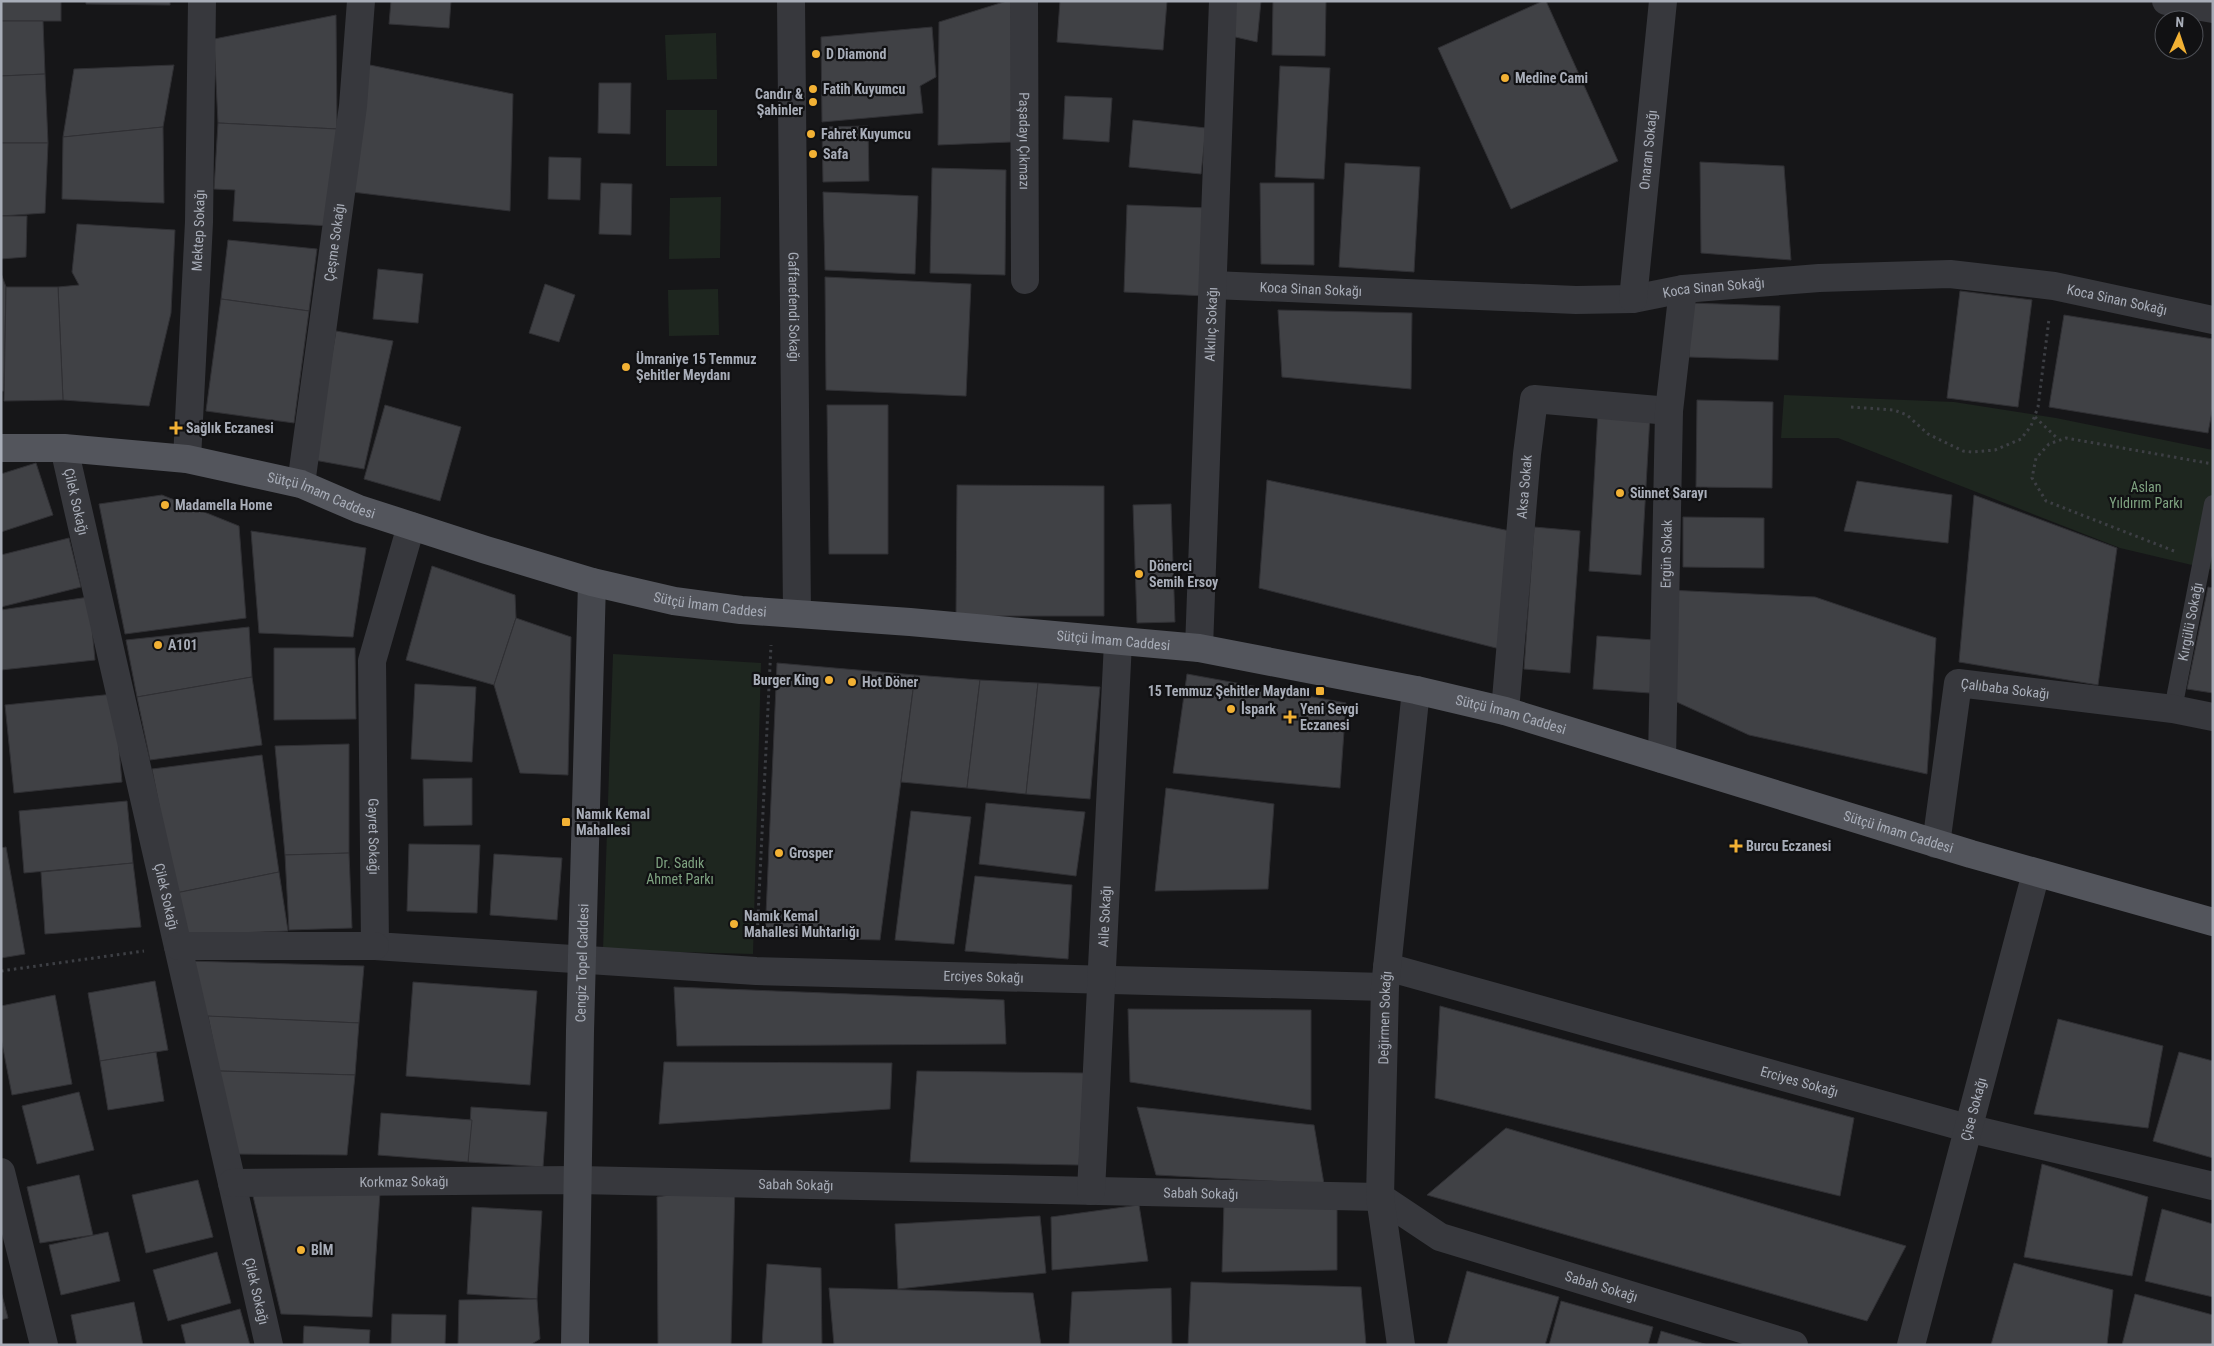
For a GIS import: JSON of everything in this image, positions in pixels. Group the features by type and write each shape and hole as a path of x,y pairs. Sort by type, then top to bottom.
{"main road":[{"name":"Sütçü İmam Caddesi","path":"1,448 64,448 187,459 301,484 359,509 411,526 592,582 674,601 741,610 1199,648 1416,690 1505,711 1936,844 2213,922"}],"street":[{"name":"Mektep Sokağı","path":"187,459 199,222 202,1"},
{"name":"Çeşme Sokağı","path":"301,484 353,106 362,1"},
{"name":"Gaffarefendi Sokağı","path":"785,613 791,1"},
{"name":"Paşadayı Çıkmazı","path":"1024,1 1025,280"},
{"name":"Alkılıç Sokağı","path":"1199,648 1223,1"},
{"name":"Onaran Sokağı","path":"1634,299 1663,1"},
{"path":"2166,1 2213,8"},
{"name":"Koca Sinan Sokağı","path":"1213,285 1576,300 1634,299 1683,289 1819,278 1950,274 2054,286 2213,320"},
{"name":"Ergün Sokak","path":"1662,759 1669,411 1683,289"},
{"name":"Aksa Sokak","path":"1505,711 1526,454 1534,399 1669,411"},
{"name":"Çilek Sokağı","path":"64,448 269,1345"},
{"name":"Gayret Sokağı","path":"375,946 372,661 411,526"},
{"name":"Cengiz Topel Caddesi","path":"575,1345 582,960 592,582"},
{"name":"Aile Sokağı","path":"1091,1191 1118,642"},
{"name":"Çalıbaba Sokağı","path":"1936,844 1958,683 2172,709 2213,717"},
{"name":"Değirmen Sokağı","path":"1401,1345 1380,1197 1386,977 1416,690"},
{"name":"Çise Sokağı","path":"1911,1345 2036,873"},
{"path":"178,946 375,946 582,960"},
{"name":"Erciyes Sokağı","path":"582,960 756,971 1101,980 1386,977 1967,1128 2213,1186"},
{"path":"1,1172 44,1345"},
{"name":"Korkmaz Sokağı","path":"232,1183 578,1180"},
{"name":"Sabah Sokağı","path":"578,1180 1380,1197 1440,1237 1794,1345"}],"lane":[{"name":"Kırgülü Sokağı","path":"2172,709 2213,504"}],"path":[{"path":"1851,407 1894,410 1907,415 1928,434 1963,451 1995,450 2020,439 2032,426 2035,416 2054,286"},
{"path":"2035,416 2058,439"},
{"path":"2202,561 2046,501 2032,478 2033,469 2036,458 2042,449 2058,439 2075,439 2213,464"},
{"path":"756,971 785,613"},
{"path":"1,971 178,946"}],"green space":[{"path":"716,33 717,79 667,80 665,35"},
{"path":"666,110 717,110 717,166 666,166"},
{"path":"721,197 720,258 669,259 670,198"},
{"path":"718,289 719,335 669,336 668,290"},
{"name":"Aslan Yıldırım Parkı","path":"1784,395 1954,402 2056,418 2213,450 2213,570 2120,548 1838,438 1781,438"},
{"name":"Dr. Sadık Ahmet Parkı","path":"613,654 761,663 753,954 603,950"}],"building":[{"path":"1,1 61,1 61,21 1,21"},
{"path":"86,1 170,1 170,5 86,4"},
{"path":"391,1 451,1 449,28 389,24"},
{"path":"1007,1 1014,1 1011,142 938,145 939,22"},
{"path":"1060,1 1167,1 1163,50 1057,42"},
{"path":"1231,1 1261,1 1257,42 1231,36"},
{"path":"1273,1 1326,1 1325,56 1272,55"},
{"path":"1546,1 1618,161 1511,209 1438,48"},
{"path":"336,15 337,129 218,123 214,39"},
{"path":"1,21 43,21 45,74 1,76"},
{"path":"932,27 936,77 920,86 923,113 822,122 821,37"},
{"path":"365,64 513,94 510,211 352,192"},
{"path":"174,65 163,127 63,137 74,69"},
{"path":"1280,66 1330,68 1324,179 1275,177"},
{"path":"45,74 48,143 1,143 1,76"},
{"path":"599,83 631,83 630,134 598,133"},
{"path":"1065,96 1112,98 1109,142 1063,139"},
{"path":"1133,120 1206,128 1201,174 1129,167"},
{"path":"218,123 337,129 332,226 233,221 235,190 214,189"},
{"path":"868,126 869,181 823,182 822,127"},
{"path":"163,127 164,203 62,199 63,137"},
{"path":"1,143 48,143 45,213 1,216"},
{"path":"549,157 581,158 580,200 548,199"},
{"path":"1700,162 1784,166 1791,260 1701,253"},
{"path":"1345,163 1420,167 1414,272 1339,267"},
{"path":"932,168 1006,170 1005,275 930,273"},
{"path":"601,183 632,184 631,235 599,234"},
{"path":"1260,183 1314,183 1314,265 1261,264"},
{"path":"823,192 918,196 915,274 825,270"},
{"path":"1127,205 1209,208 1206,296 1124,292"},
{"path":"1,216 27,216 26,257 1,259"},
{"path":"77,224 175,230 171,313 149,406 63,400 58,287 79,285 72,272"},
{"path":"228,240 317,249 309,311 221,299"},
{"path":"378,269 423,274 418,323 373,319"},
{"path":"1,273 6,287 4,391 1,391"},
{"path":"825,277 971,284 966,396 826,390"},
{"path":"545,284 575,295 559,342 529,333"},
{"path":"6,287 58,287 63,400 4,401"},
{"path":"1960,291 2032,300 2018,407 1947,398"},
{"path":"221,299 309,311 294,423 206,411"},
{"path":"1690,303 1780,306 1778,360 1689,357"},
{"path":"1278,310 1412,313 1411,389 1282,377"},
{"path":"2064,315 2213,339 2213,406 2208,433 2049,407"},
{"path":"336,331 393,341 364,469 314,460"},
{"path":"1697,400 1773,402 1772,488 1696,487"},
{"path":"385,405 461,427 440,501 364,479"},
{"path":"827,405 888,405 888,554 829,554"},
{"name":"Sünnet Sarayı","path":"1598,412 1650,415 1641,575 1589,571"},
{"path":"36,463 53,515 1,532 1,474"},
{"path":"1267,480 1510,531 1500,649 1259,588"},
{"path":"1857,481 1952,495 1948,543 1844,531"},
{"path":"957,485 1104,486 1104,616 956,616"},
{"path":"162,495 239,526 246,618 125,634 99,504"},
{"path":"1974,495 2117,548 2098,685 1959,662"},
{"path":"1171,504 1175,622 1137,623 1133,505"},
{"path":"1683,517 1764,518 1764,568 1683,567"},
{"path":"1534,527 1580,531 1570,673 1524,669"},
{"path":"251,531 366,548 353,637 259,633"},
{"path":"69,538 81,587 1,607 1,555"},
{"path":"432,566 515,595 516,618 494,685 406,660"},
{"path":"2208,587 2213,588 2213,693 2187,689"},
{"path":"1668,590 1815,597 1936,638 1927,774 1749,735 1668,698"},
{"path":"89,597 95,660 1,670 1,610"},
{"path":"516,618 571,637 568,775 520,773 494,685"},
{"path":"249,627 252,677 137,697 126,640"},
{"path":"1597,636 1654,640 1650,693 1593,689"},
{"path":"274,648 355,648 356,719 274,720"},
{"path":"777,663 915,675 880,940 765,937"},
{"path":"1187,674 1346,703 1340,788 1173,773"},
{"path":"915,675 980,680 967,788 901,782"},
{"path":"252,677 262,745 150,760 137,697"},
{"path":"980,680 1038,683 1026,794 967,788"},
{"path":"1038,683 1100,687 1090,799 1026,794"},
{"path":"415,684 476,687 472,762 411,759"},
{"path":"114,694 122,782 14,793 5,705"},
{"path":"349,744 349,853 285,855 275,746"},
{"path":"262,755 279,872 176,893 152,769"},
{"path":"472,778 472,825 424,826 423,779"},
{"path":"1166,788 1274,804 1268,889 1155,891"},
{"path":"127,801 133,863 24,873 19,811"},
{"path":"986,803 1085,812 1076,876 979,864"},
{"path":"911,811 971,817 954,944 895,940"},
{"path":"409,844 480,845 477,913 407,911"},
{"path":"6,847 25,954 1,958 1,848"},
{"path":"349,853 352,928 289,930 285,855"},
{"path":"494,854 562,858 557,920 490,915"},
{"path":"133,863 141,927 45,934 41,872"},
{"path":"279,872 288,931 185,935 176,893"},
{"path":"975,876 1072,885 1068,959 965,951"},
{"path":"188,961 364,966 359,1023 201,1016"},
{"path":"155,981 168,1050 100,1061 88,993"},
{"path":"413,982 537,991 530,1085 406,1076"},
{"path":"674,987 1004,1000 1006,1044 677,1046"},
{"path":"55,995 72,1084 12,1095 1,1038 1,1006"},
{"path":"1440,1006 1854,1118 1840,1196 1435,1098"},
{"path":"1128,1009 1311,1010 1311,1110 1130,1082"},
{"path":"208,1016 359,1023 355,1075 219,1071"},
{"path":"2058,1019 2163,1046 2148,1128 2034,1114"},
{"path":"156,1052 164,1101 108,1110 100,1061"},
{"path":"2179,1052 2213,1061 2213,1158 2153,1141"},
{"path":"664,1062 892,1063 890,1109 659,1124"},
{"path":"219,1071 355,1075 347,1155 231,1154"},
{"path":"917,1071 1084,1073 1079,1165 910,1162"},
{"path":"79,1092 94,1150 37,1164 22,1106"},
{"path":"471,1107 547,1112 543,1167 468,1162"},
{"path":"1137,1107 1314,1125 1324,1184 1156,1175"},
{"path":"381,1113 472,1120 468,1162 378,1155"},
{"path":"1506,1128 1906,1246 1867,1321 1427,1195"},
{"path":"2042,1164 2148,1197 2132,1276 2024,1257"},
{"path":"79,1175 93,1235 40,1243 27,1187"},
{"path":"198,1180 213,1237 146,1253 132,1195"},
{"path":"735,1184 731,1345 658,1345 657,1197"},
{"path":"252,1192 380,1192 372,1317 281,1314"},
{"path":"1224,1201 1337,1203 1337,1270 1222,1272"},
{"path":"1139,1205 1148,1261 1052,1270 1051,1217"},
{"path":"472,1207 542,1211 537,1299 467,1294"},
{"path":"2162,1209 2213,1224 2213,1297 2145,1281"},
{"path":"1040,1216 1046,1273 898,1289 895,1224"},
{"path":"108,1232 120,1281 61,1295 49,1245"},
{"path":"217,1252 231,1303 168,1321 153,1270"},
{"path":"2014,1263 2113,1290 2107,1345 1991,1345"},
{"path":"767,1264 821,1268 822,1345 762,1345"},
{"path":"1467,1271 1559,1297 1545,1345 1447,1345"},
{"path":"1191,1282 1361,1287 1366,1345 1188,1345"},
{"path":"829,1288 1033,1293 1041,1345 834,1345"},
{"path":"1171,1288 1172,1345 1069,1345 1072,1292"},
{"path":"1,1291 8,1318 1,1320"},
{"path":"2135,1294 2213,1315 2213,1345 2122,1345"},
{"path":"537,1299 540,1339 530,1345 458,1345 459,1300"},
{"path":"1561,1301 1653,1327 1648,1345 1549,1345"},
{"path":"134,1302 143,1345 77,1345 71,1315"},
{"path":"240,1309 250,1345 186,1345 181,1325"},
{"path":"392,1314 446,1315 445,1345 391,1345"},
{"path":"304,1326 370,1330 369,1345 303,1345"},
{"path":"1661,1331 1708,1345 1657,1345"}],"place":[{"name":"D Diamond","path":"816,54"},
{"name":"Medine Cami","path":"1505,78"},
{"name":"Fatih Kuyumcu","path":"813,89"},
{"name":"Candır & Şahinler","path":"813,102"},
{"name":"Fahret Kuyumcu","path":"811,134"},
{"name":"Safa","path":"813,154"},
{"name":"Ümraniye 15 Temmuz Şehitler Meydanı","path":"626,367"},
{"name":"Sağlık Eczanesi","path":"176,428"},
{"name":"Sünnet Sarayı","path":"1620,493"},
{"name":"Madamella Home","path":"165,505"},
{"name":"Dönerci Semih Ersoy","path":"1139,574"},
{"name":"A101","path":"158,645"},
{"name":"Burger King","path":"829,680"},
{"name":"Hot Döner","path":"852,682"},
{"name":"15 Temmuz Şehitler Maydanı","path":"1320,691"},
{"name":"İspark","path":"1231,709"},
{"name":"Yeni Sevgi Eczanesi","path":"1290,717"},
{"name":"Namık Kemal Mahallesi","path":"566,822"},
{"name":"Burcu Eczanesi","path":"1736,846"},
{"name":"Grosper","path":"779,853"},
{"name":"Namık Kemal Mahallesi Muhtarlığı","path":"734,924"},
{"name":"BİM","path":"301,1250"}]}
